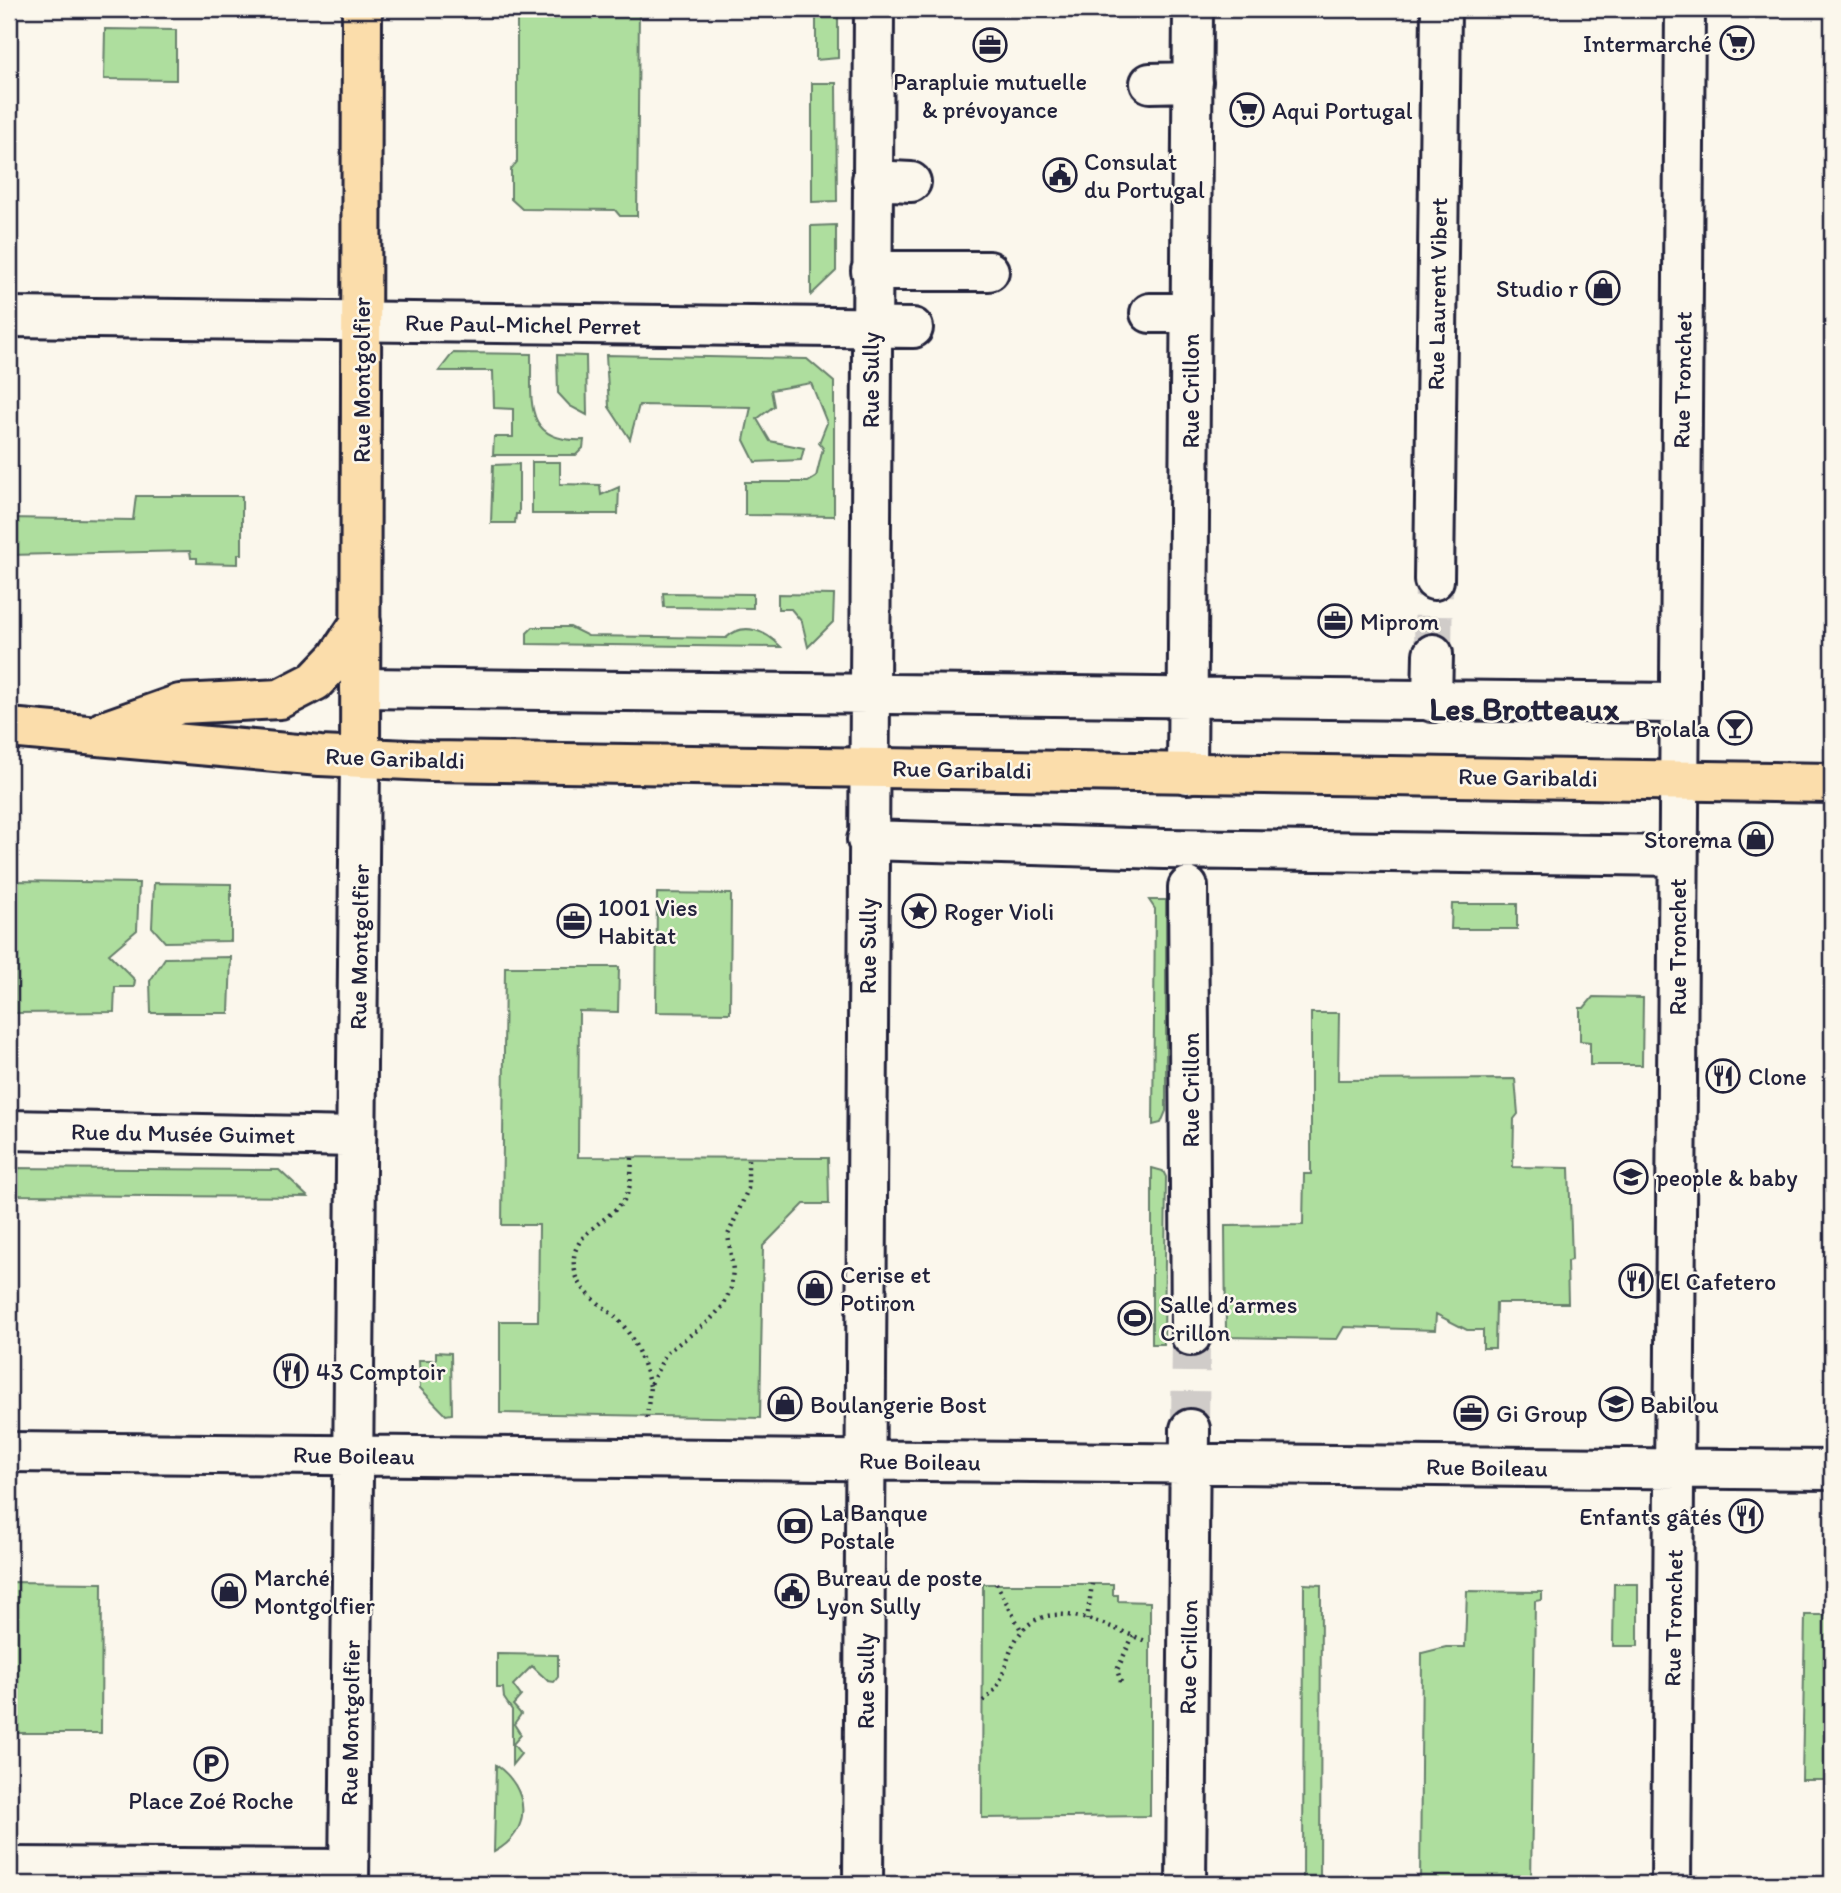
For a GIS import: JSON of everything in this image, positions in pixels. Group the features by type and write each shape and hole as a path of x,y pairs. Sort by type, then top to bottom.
{"main road":[{"name":"Rue Montgolfier","path":"360,758 362,9"},
{"name":"Rue Garibaldi","path":"92,735 180,704 280,699 315,681 337,658 361,622"},
{"name":"Rue Garibaldi","path":"9,728 360,758 1832,783"}],"street":[{"name":"Rue Sully","path":"863,1884 867,768 874,9"},
{"name":"Rue Crillon","path":"1187,774 1188,699 1172,529 1191,313 1193,9"},
{"name":"Rue Laurent Vibert","path":"1434,580 1441,9"},
{"name":"Rue Tronchet","path":"1671,1884 1685,9"},
{"path":"1150,83 1193,82"},
{"path":"872,180 911,182"},
{"path":"871,271 989,271"},
{"path":"1150,313 1191,313"},
{"name":"Rue Paul-Michel Perret","path":"9,317 913,328"},
{"path":"1433,654 1433,702"},
{"path":"360,688 1678,703"},
{"name":"Rue Montgolfier","path":"349,1877 360,758"},
{"path":"867,840 1164,849 1678,856"},
{"name":"Rue Crillon","path":"1188,887 1191,1336"},
{"name":"Rue du Musée Guimet","path":"9,1130 356,1137"},
{"name":"Rue Crillon","path":"1186,1884 1190,1447"},
{"name":"Rue Boileau","path":"9,1452 866,1461 1190,1447 1674,1469 1832,1470"},
{"path":"9,1867 349,1877"}],"path":[{"path":"632,1158 631,1181 624,1199 586,1232 576,1250 575,1271 587,1294 622,1324 644,1363 650,1386 646,1458"},
{"path":"650,1386 666,1353 708,1322 723,1306 732,1288 733,1270 728,1235 748,1189 748,1159"},
{"path":"996,1583 1022,1630"},
{"path":"1087,1620 1092,1584"},
{"path":"983,1701 998,1690 1012,1648 1025,1625 1044,1614 1087,1620 1149,1643 1188,1644"},
{"path":"1121,1682 1117,1671 1133,1636"}],"green space":[{"path":"517,9 639,9 637,216 620,216 615,210 522,209 511,199 511,169 517,162"},
{"path":"816,9 838,9 838,58 816,60"},
{"path":"105,29 176,30 176,80 104,79"},
{"path":"812,83 836,83 837,201 812,202"},
{"path":"836,225 836,271 811,295 811,226"},
{"path":"453,353 531,354 532,402 540,426 550,434 564,439 584,440 583,448 576,455 493,455 494,437 513,437 513,409 494,408 493,371 439,371"},
{"path":"557,355 586,356 587,415 570,406 558,393"},
{"path":"606,355 807,359 834,382 834,516 745,515 745,482 808,482 816,477 823,448 819,443 827,423 811,383 771,390 774,406 757,419 770,441 804,448 801,460 755,462 744,440 751,407 639,405 630,439 609,407"},
{"path":"532,462 560,462 560,484 600,485 601,495 619,487 618,514 532,514"},
{"path":"519,464 519,514 516,514 515,523 491,523 493,465"},
{"path":"136,496 242,496 242,554 238,554 238,564 197,563 197,558 191,558 190,551 9,555 9,518 133,520"},
{"path":"663,593 753,594 753,608 664,607"},
{"path":"778,594 834,595 833,622 808,647 802,622 791,609 778,609"},
{"path":"533,627 570,627 588,636 726,638 747,629 769,636 781,647 527,644 527,633"},
{"path":"16,881 139,883 137,930 109,954 135,980 134,987 115,987 114,1012 15,1013"},
{"path":"154,883 231,884 231,941 165,942 152,927"},
{"path":"657,893 731,894 730,1013 656,1012"},
{"path":"1149,900 1166,900 1166,1111 1161,1123 1153,1125 1155,909"},
{"path":"1452,904 1517,904 1517,929 1451,929"},
{"path":"231,957 229,1013 151,1013 150,981 165,958"},
{"path":"505,967 619,967 618,1012 579,1011 578,1157 828,1158 829,1204 804,1204 763,1246 760,1418 500,1413 500,1321 538,1321 539,1225 502,1225"},
{"path":"1593,997 1643,998 1642,1065 1590,1065 1590,1042 1580,1041 1580,1008 1584,1008"},
{"path":"1311,1013 1339,1013 1338,1080 1515,1079 1518,1114 1514,1119 1513,1167 1569,1168 1572,1260 1567,1261 1568,1303 1496,1303 1495,1348 1483,1348 1483,1330 1467,1330 1436,1314 1435,1330 1344,1327 1337,1339 1226,1337 1225,1226 1303,1225 1304,1174 1311,1174"},
{"path":"9,1168 279,1170 308,1197 9,1195"},
{"path":"1152,1168 1163,1171 1166,1177 1164,1344 1152,1344"},
{"path":"436,1352 451,1353 452,1414 446,1415 420,1388 419,1360 436,1360"},
{"path":"9,1582 102,1583 101,1733 9,1733"},
{"path":"983,1584 1113,1584 1113,1595 1118,1595 1118,1601 1150,1602 1150,1816 982,1818"},
{"path":"1304,1584 1321,1585 1320,1884 1303,1884"},
{"path":"1614,1584 1638,1584 1638,1646 1613,1646"},
{"path":"1467,1591 1542,1592 1542,1600 1535,1601 1531,1884 1420,1884 1422,1653 1446,1647 1465,1647"},
{"path":"1805,1615 1832,1615 1832,1780 1802,1780"},
{"path":"497,1654 558,1655 558,1677 554,1682 548,1681 532,1666 513,1685 521,1696 513,1705 521,1714 514,1724 521,1735 513,1744 521,1754 512,1765 512,1710 504,1698 503,1688 497,1688"},
{"path":"496,1765 515,1785 522,1809 516,1833 494,1852"}],"tunnel":[{"path":"1433,654 1434,580"},
{"path":"1190,1429 1191,1336"}],"place":[{"name":"Intermarché","path":"1737,43"},
{"name":"Parapluie mutuelle & prévoyance","path":"990,45"},
{"name":"Aqui Portugal","path":"1247,110"},
{"name":"Consulat du Portugal","path":"1060,175"},
{"name":"Studio r","path":"1603,288"},
{"name":"Miprom","path":"1335,621"},
{"name":"Brolala","path":"1735,728"},
{"name":"Storema","path":"1756,839"},
{"name":"Roger Violi","path":"919,911"},
{"name":"1001 Vies Habitat","path":"574,921"},
{"name":"Clone","path":"1723,1076"},
{"name":"people & baby","path":"1631,1177"},
{"name":"El Cafetero","path":"1636,1281"},
{"name":"Cerise et Potiron","path":"815,1288"},
{"name":"Salle d’armes Crillon","path":"1135,1318"},
{"name":"43 Comptoir","path":"291,1371"},
{"name":"Boulangerie Bost","path":"785,1404"},
{"name":"Babilou","path":"1616,1404"},
{"name":"Gi Group","path":"1471,1413"},
{"name":"Enfants gâtés","path":"1746,1516"},
{"name":"La Banque Postale","path":"795,1526"},
{"name":"Marché Montgolfier","path":"229,1591"},
{"name":"Bureau de poste Lyon Sully","path":"792,1591"},
{"name":"Place Zoé Roche","path":"211,1764"}],"district":[{"name":"Les Brotteaux","path":"1524,709"}]}
